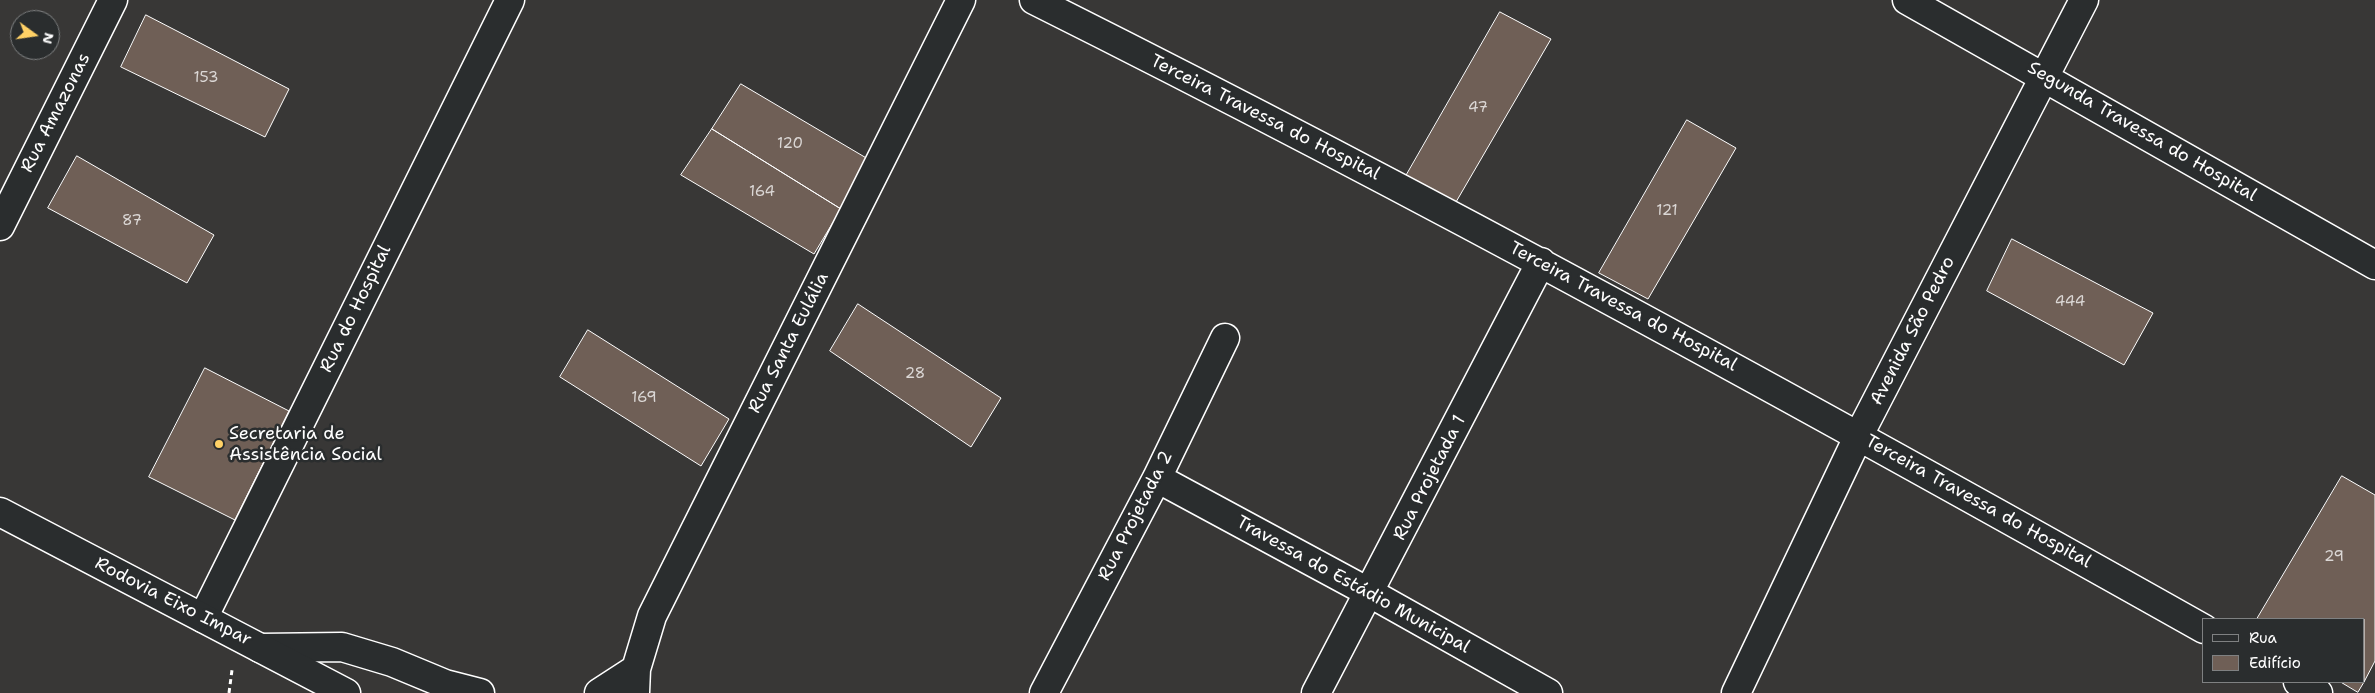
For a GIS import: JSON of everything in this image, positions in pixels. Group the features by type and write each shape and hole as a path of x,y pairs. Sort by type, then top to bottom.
{"street":[{"name":"Rua Amazonas","path":"0,226 113,0"},
{"name":"Rua do Hospital","path":"203,618 510,0"},
{"name":"Rua Santa Eulália","path":"635,681 652,616 961,0"},
{"name":"Terceira Travessa do Hospital","path":"1034,0 1180,73 1542,262 1859,435 2202,628"},
{"name":"Segunda Travessa do Hospital","path":"1907,0 2045,76 2375,265"},
{"name":"Avenida São Pedro","path":"1736,693 1859,435 2084,0"},
{"name":"Rua Projetada 1","path":"1316,693 1542,262"},
{"name":"Rua Projetada 2","path":"1044,693 1157,478 1225,338"},
{"name":"Travessa do Estádio Municipal","path":"1157,478 1370,593 1548,693"},
{"name":"Rodovia Eixo Impar","path":"0,512 346,693"},
{"path":"260,648 342,647 392,662 445,684 480,693"},
{"path":"600,693 635,681"},
{"path":"2300,683 2318,693"}],"building":[{"path":"1500,12 1551,39 1456,202 1406,176"},
{"path":"146,15 289,89 265,137 121,67"},
{"path":"741,84 868,159 841,209 712,129"},
{"path":"1687,120 1736,148 1648,299 1599,273"},
{"path":"712,129 841,209 814,254 681,175"},
{"path":"77,156 214,235 187,283 48,208"},
{"path":"2012,239 2153,313 2124,365 1987,291"},
{"path":"858,304 1001,398 971,447 830,351"},
{"path":"588,330 729,419 701,466 560,377"},
{"name":"Secretaria de Assistência Social","path":"205,368 289,411 235,520 149,477"},
{"path":"2342,476 2375,495 2375,661 2365,680 2365,618 2258,618"},
{"path":"2343,683 2363,683 2358,692"}],"place":[{"name":"Secretaria de Assistência Social","path":"219,444"}]}
